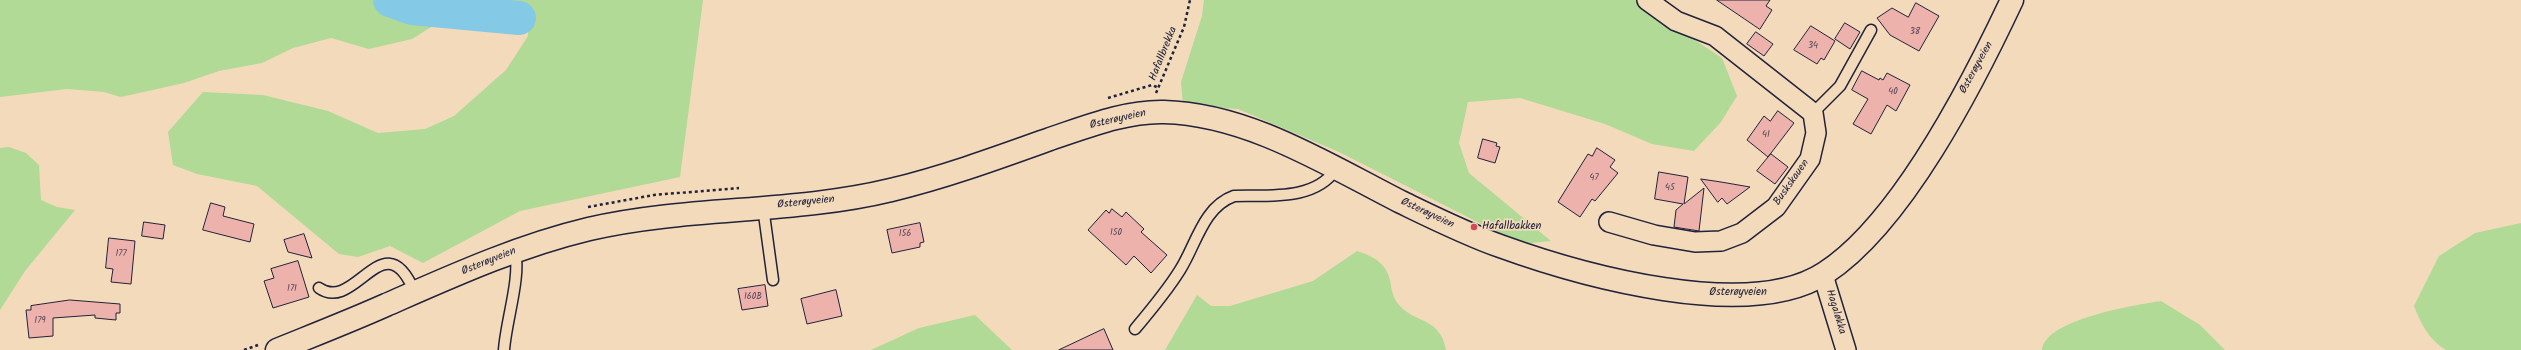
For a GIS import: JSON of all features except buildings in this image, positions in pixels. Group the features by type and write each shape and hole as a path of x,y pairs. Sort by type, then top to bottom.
{"main road":[{"name":"Østerøyveien","path":"277,350 515,252 569,234 628,221 698,212 829,202 886,192 935,179 1098,123 1152,112 1201,116 1229,123 1262,135 1431,216 1498,246 1546,262 1616,279 1681,290 1733,295 1770,294 1801,284 1822,275 1856,247 1884,216 1909,183 1963,94 2012,0"}],"street":[{"path":"1647,0 1676,21 1716,36 1813,113"},
{"name":"Buskskauen","path":"1609,222 1654,235 1695,242 1721,241 1742,233 1776,207 1810,159 1816,133 1813,113"},
{"name":"Hagaløkka","path":"1822,275 1846,350"}],"lane":[{"path":"1813,113 1840,86 1871,30"},
{"path":"1135,328 1173,280 1202,227 1216,207 1225,199 1234,196 1288,194 1308,191 1329,180 1336,170"},
{"path":"763,207 773,280"},
{"path":"504,350 518,264 515,252"},
{"path":"319,288 329,293 341,290 376,267 387,263 396,265 405,272 414,293"}],"path":[{"name":"Hafallbrekka","path":"1152,112 1152,102 1184,27 1190,0"}],"green space":[{"path":"0,0 703,0 680,177 520,211 423,263 390,246 358,257 339,254 257,186 197,174 173,165 168,132 203,92 263,95 328,111 378,133 425,129 454,116 506,70 528,36 528,24 438,6 436,24 412,39 369,49 331,38 293,48 262,63 219,71 184,83 121,97 104,92 67,89 0,97"},
{"path":"1204,0 1635,0 1722,58 1737,96 1721,122 1694,151 1652,144 1605,124 1520,98 1468,102 1459,143 1469,173 1551,241 1521,244 1339,152 1238,109 1183,106 1181,82 1202,16"},
{"path":"9,147 26,153 39,165 41,200 57,207 75,210 25,271 0,310 0,148"},
{"path":"2521,223 2521,350 2446,350 2440,346 2426,331 2414,306 2439,256 2475,233"},
{"path":"1357,251 1380,262 1387,272 1397,303 1406,311 1433,326 1443,339 1446,350 1165,350 1197,295 1211,306 1230,306 1313,281"},
{"path":"2161,301 2200,325 2225,350 2042,350 2047,339 2058,330 2074,322 2113,310"},
{"path":"975,315 1012,350 871,350 919,328"}],"waterway":[{"path":"390,0 412,8 519,18"}],"place":[{"name":"Hafallbakken","path":"1474,227"}]}
